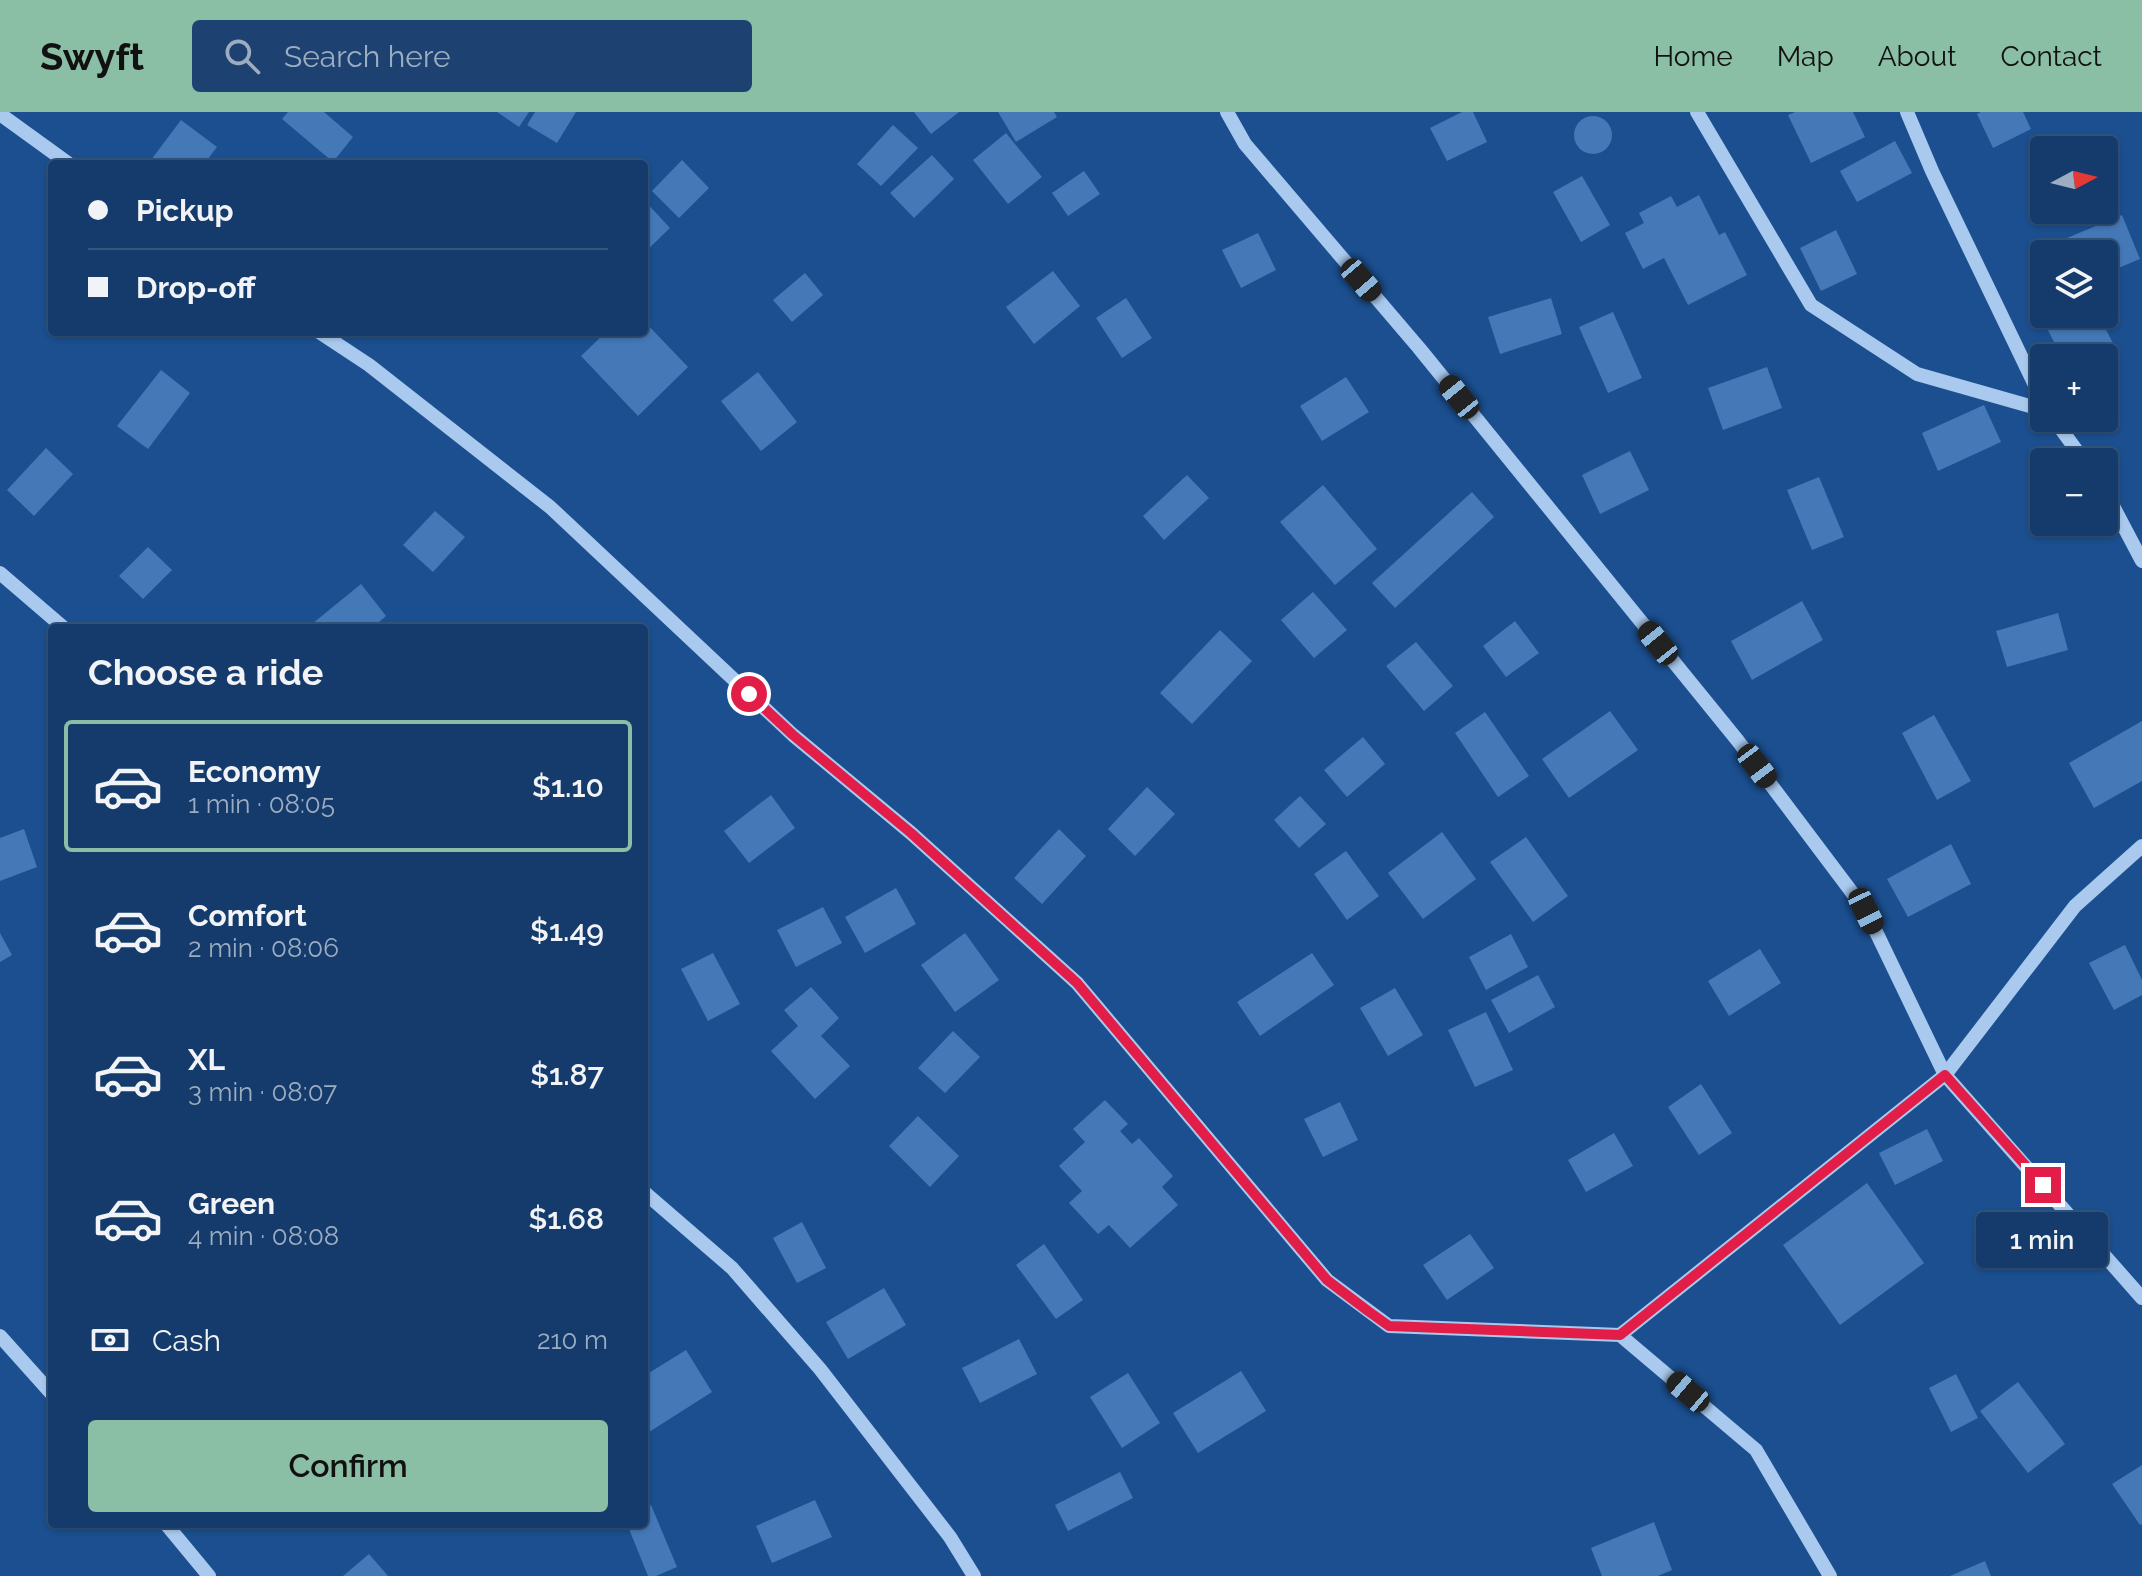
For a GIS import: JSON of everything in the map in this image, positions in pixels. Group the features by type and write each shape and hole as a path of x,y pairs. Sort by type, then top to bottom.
{"street":[{"path":"1227,112 1245,144 1419,348 1738,741 1866,911 1945,1075 2142,1298"},
{"path":"1697,112 1811,305 1917,374 2030,403"},
{"path":"1907,112 2030,378"},
{"path":"0,114 63,160"},
{"path":"325,336 369,365 550,507 793,735 911,833 1077,983 1327,1280 1389,1326 1620,1335 1756,1450 1830,1576"},
{"path":"2118,516 2142,561"},
{"path":"0,573 59,624"},
{"path":"1620,1335 1945,1075 2075,906 2142,846"},
{"path":"648,1195 732,1268 820,1369 950,1537 974,1576"},
{"path":"0,1336 48,1390"},
{"path":"169,1528 209,1576"}],"building":[{"path":"288,112 324,112 353,137 335,160 331,160 282,119"},
{"path":"497,112 529,112 519,127"},
{"path":"535,112 576,112 557,143 527,125"},
{"path":"914,112 959,112 931,134"},
{"path":"998,112 1054,112 1057,117 1016,142"},
{"path":"1462,112 1473,112 1487,142 1447,161 1430,128"},
{"path":"1795,112 1853,112 1865,137 1811,163 1788,115"},
{"path":"2023,112 2031,129 1993,148 1977,114"},
{"path":"1593,116 1606,122 1612,135 1606,148 1593,154 1580,148 1574,135 1580,122"},
{"path":"181,120 217,147 207,160 151,160"},
{"path":"893,125 918,148 881,186 857,164"},
{"path":"1006,133 1042,177 1008,204 973,160"},
{"path":"1895,141 1912,173 1857,202 1840,171"},
{"path":"932,155 954,179 914,218 890,193"},
{"path":"682,160 709,188 679,218 652,191"},
{"path":"1084,171 1100,194 1068,216 1052,193"},
{"path":"1582,176 1610,225 1581,242 1553,192"},
{"path":"1699,195 1719,235 1725,232 1747,275 1688,305 1664,258 1643,269 1625,233 1644,223 1639,213 1671,196 1677,207"},
{"path":"648,204 670,228 648,249"},
{"path":"2122,215 2140,259 2118,268 2118,240 2062,240 2100,224 2118,224 2118,217"},
{"path":"1836,230 1857,274 1821,291 1800,248"},
{"path":"1258,233 1276,270 1241,288 1222,250"},
{"path":"1053,271 1080,306 1034,344 1006,307"},
{"path":"805,273 823,295 792,322 773,300"},
{"path":"1126,298 1152,338 1122,358 1096,318"},
{"path":"1551,298 1562,334 1500,354 1488,317"},
{"path":"1613,312 1642,378 1608,393 1579,327"},
{"path":"648,325 688,367 638,416 581,356 602,336 648,336"},
{"path":"2047,328 2105,328 2113,344 2055,344"},
{"path":"1767,367 1782,408 1723,430 1708,388"},
{"path":"161,370 190,393 148,449 117,426"},
{"path":"758,372 797,422 761,451 721,401"},
{"path":"1346,377 1369,412 1322,441 1300,406"},
{"path":"1984,405 2001,442 1938,471 1922,433"},
{"path":"46,448 73,474 34,516 7,490"},
{"path":"1630,451 1649,490 1600,514 1582,475"},
{"path":"1187,475 1209,498 1164,540 1143,516"},
{"path":"1819,477 1844,537 1812,550 1787,490"},
{"path":"1323,485 1377,549 1335,585 1280,522"},
{"path":"1472,492 1494,517 1395,608 1372,583"},
{"path":"435,511 465,537 433,572 403,545"},
{"path":"148,547 172,570 143,599 119,576"},
{"path":"361,584 386,616 377,624 312,624"},
{"path":"1313,592 1347,630 1314,658 1281,620"},
{"path":"1802,601 1823,640 1752,680 1731,641"},
{"path":"2058,613 2068,650 2007,667 1996,631"},
{"path":"1515,621 1539,653 1506,677 1483,646"},
{"path":"1220,630 1252,661 1192,724 1160,693"},
{"path":"1416,642 1453,686 1424,711 1386,666"},
{"path":"1610,711 1638,750 1569,798 1542,759"},
{"path":"1485,712 1529,776 1498,797 1455,733"},
{"path":"1934,715 1971,781 1937,800 1902,733"},
{"path":"2142,721 2142,781 2094,808 2069,763"},
{"path":"1363,737 1385,764 1347,797 1324,770"},
{"path":"1147,787 1175,814 1135,856 1108,829"},
{"path":"771,795 795,828 749,863 724,831"},
{"path":"1300,796 1326,824 1299,848 1274,820"},
{"path":"24,829 37,867 0,881 0,838"},
{"path":"1059,829 1086,856 1042,904 1014,878"},
{"path":"1442,832 1476,879 1423,919 1388,873"},
{"path":"1526,837 1568,896 1533,922 1490,862"},
{"path":"1951,844 1971,884 1908,917 1887,879"},
{"path":"1346,851 1379,896 1347,920 1314,874"},
{"path":"896,888 916,924 865,953 845,917"},
{"path":"823,907 842,943 796,967 777,930"},
{"path":"0,933 12,955 0,962"},
{"path":"965,933 999,980 955,1012 921,965"},
{"path":"1511,934 1528,967 1486,990 1469,957"},
{"path":"2125,945 2142,980 2142,995 2114,1010 2089,963"},
{"path":"1760,949 1781,983 1729,1016 1708,981"},
{"path":"713,953 740,1004 708,1021 681,969"},
{"path":"1312,953 1334,985 1260,1036 1237,1002"},
{"path":"1538,975 1555,1007 1509,1033 1491,1000"},
{"path":"811,987 839,1018 821,1036 850,1066 815,1099 771,1051 798,1026 784,1010"},
{"path":"1395,988 1423,1035 1388,1056 1360,1008"},
{"path":"1486,1012 1513,1070 1475,1087 1448,1030"},
{"path":"953,1031 980,1057 945,1093 918,1068"},
{"path":"1701,1084 1732,1133 1699,1155 1668,1107"},
{"path":"1105,1100 1128,1124 1120,1131 1132,1144 1139,1138 1173,1176 1162,1187 1178,1205 1130,1248 1109,1225 1098,1234 1069,1203 1082,1191 1059,1166 1085,1142 1073,1129"},
{"path":"1340,1102 1358,1140 1323,1157 1304,1119"},
{"path":"918,1116 959,1156 930,1187 889,1146"},
{"path":"1927,1129 1943,1161 1895,1185 1879,1153"},
{"path":"1614,1133 1633,1166 1586,1192 1568,1160"},
{"path":"1867,1183 1924,1263 1840,1325 1783,1245"},
{"path":"802,1222 826,1268 797,1283 773,1238"},
{"path":"1470,1234 1494,1268 1447,1300 1423,1265"},
{"path":"1044,1244 1083,1300 1056,1319 1016,1265"},
{"path":"884,1288 906,1325 848,1359 826,1322"},
{"path":"1019,1339 1037,1374 980,1403 962,1368"},
{"path":"686,1350 712,1392 648,1433 648,1374"},
{"path":"1241,1371 1266,1411 1198,1453 1173,1413"},
{"path":"1128,1373 1160,1423 1122,1448 1090,1397"},
{"path":"1956,1374 1978,1418 1951,1432 1929,1388"},
{"path":"2018,1382 2065,1444 2028,1473 1980,1411"},
{"path":"2142,1465 2142,1524 2140,1525 2112,1484"},
{"path":"1120,1472 1133,1498 1068,1531 1055,1505"},
{"path":"815,1500 832,1537 772,1563 756,1526"},
{"path":"651,1505 677,1567 656,1576 648,1576 629,1528 648,1528 648,1506"},
{"path":"1654,1522 1672,1570 1658,1576 1602,1576 1591,1548"},
{"path":"369,1554 388,1576 343,1576"},
{"path":"1985,1561 1991,1576 1950,1576"}],"route":[{"path":"749,694 793,735 911,833 1077,983 1327,1280 1389,1326 1620,1335 1945,1075 2043,1185"}]}
